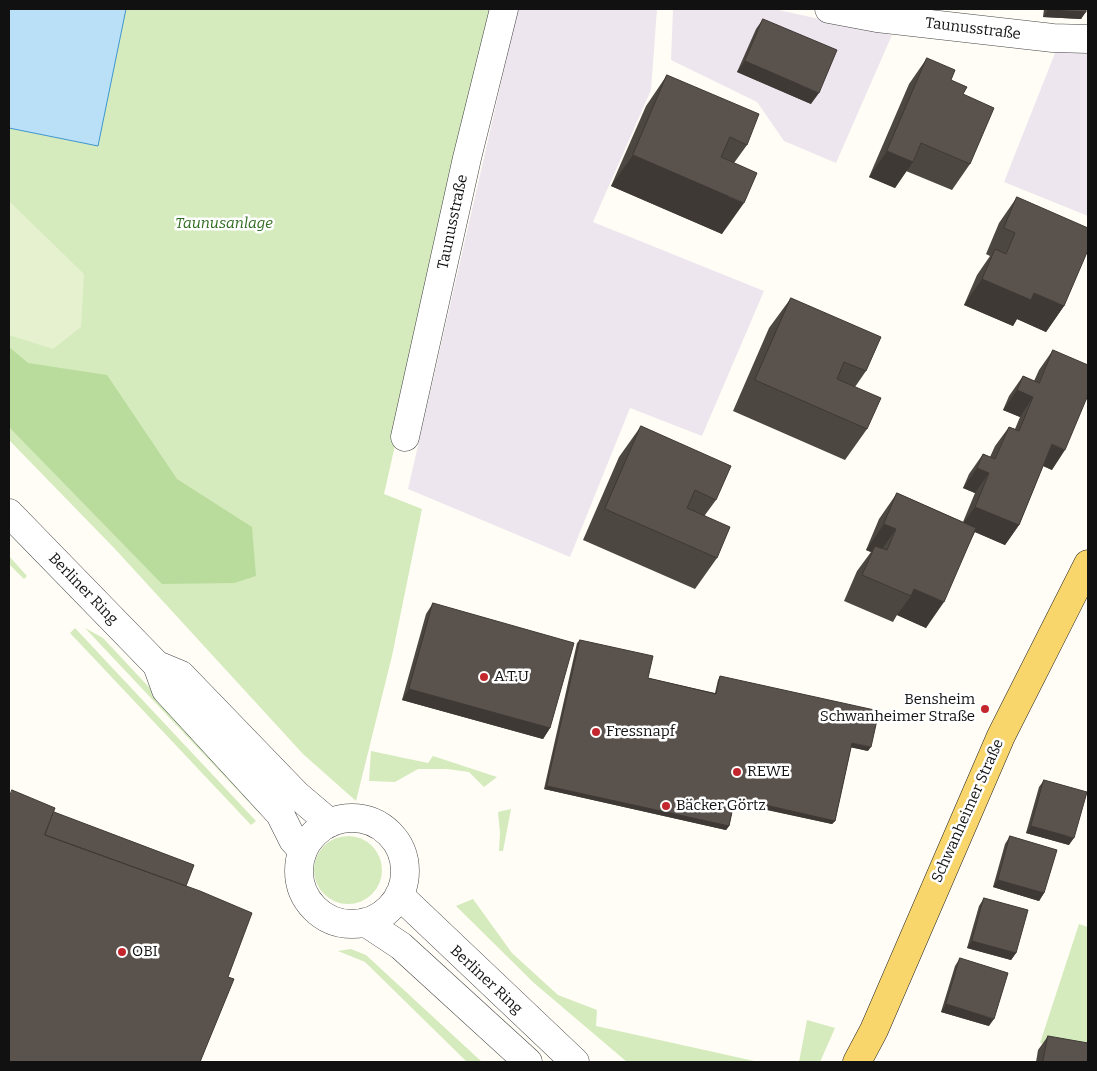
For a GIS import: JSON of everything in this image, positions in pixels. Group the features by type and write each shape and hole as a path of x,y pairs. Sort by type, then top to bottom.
{"main road":[{"name":"Schwanheimer Straße","path":"857,1062 874,1030 1017,700 1088,564"}],"street":[{"name":"Taunusstraße","path":"405,437 467,158 504,9"},
{"name":"Taunusstraße","path":"829,9 880,13 1053,38 1088,39"},
{"name":"Berliner Ring","path":"9,514 157,665 181,675 297,795 330,822"},
{"name":"Berliner Ring","path":"157,665 166,690 280,814 293,840 303,851"},
{"path":"341,819 364,819 379,826 393,837 400,848 405,864 404,880 399,896 385,912 365,922 345,924 326,917 313,907 304,894 299,873 303,851 309,840 330,822 341,819"},
{"name":"Berliner Ring","path":"399,896 575,1062"},
{"path":"365,922 401,946 528,1062"}],"shaded area":[{"path":"518,9 657,9 651,90 593,222 764,291 702,436 630,408 570,557 408,489"},
{"path":"673,9 774,9 892,35 836,163 784,141 757,102 671,60"},
{"path":"1057,48 1088,52 1088,216 1004,182"}],"green space":[{"name":"Taunusanlage","path":"9,9 494,9 384,494 422,509 392,656 356,801 303,754 115,549 9,440"},
{"path":"9,201 84,274 81,327 53,349 9,335"},
{"path":"9,347 28,363 107,375 177,479 252,527 256,576 234,583 162,584 9,427"},
{"path":"9,556 27,576 24,579 9,564"},
{"path":"75,628 256,821 251,825 70,633"},
{"path":"85,628 103,638 264,810 260,814"},
{"path":"371,751 428,763 433,756 497,777 484,787 469,772 447,769 418,769 395,782 369,781"},
{"path":"511,809 503,851 499,851 498,812"},
{"path":"348,836 361,839 372,846 379,857 382,870 379,883 372,894 361,901 348,904 335,901 324,894 317,883 314,870 317,857 324,846 335,839"},
{"path":"473,899 512,953 558,995 597,1010 596,1026 759,1062 627,1062 534,983 456,906"},
{"path":"1079,924 1088,927 1088,1054 1040,1043"},
{"path":"351,949 366,955 482,1062 467,1062 365,962 338,951"},
{"path":"807,1020 835,1028 820,1062 799,1062"}],"water":[{"path":"9,9 126,9 98,146 9,128"}],"building":[{"path":"1086,9 1086,12 1048,10"},
{"path":"763,19 837,50 819,93 745,61"},
{"path":"927,58 955,70 951,80 967,87 963,94 994,108 970,164 921,143 913,162 887,151"},
{"path":"667,75 759,114 747,145 730,137 721,157 757,173 744,203 633,155"},
{"path":"1017,197 1088,228 1088,250 1064,306 1034,293 1031,300 982,279 995,249 1006,254 1015,233 1004,228"},
{"path":"791,298 881,337 866,371 844,362 837,379 881,398 867,429 755,380"},
{"path":"1053,350 1088,365 1088,395 1065,450 1052,444 1019,525 975,507 989,473 977,468 983,454 995,459 1009,427 1019,431 1033,397 1017,390 1023,376 1039,383"},
{"path":"641,426 731,466 716,500 695,490 687,508 730,527 717,558 605,509"},
{"path":"897,493 976,528 944,602 914,589 911,596 862,575 875,546 887,550 896,529 884,524"},
{"name":"A.T.U","path":"433,603 574,643 550,728 409,689"},
{"path":"580,640 653,656 648,678 716,694 720,676 879,711 871,747 852,743 835,821 735,798 729,826 547,786"},
{"path":"1044,780 1087,792 1074,838 1031,826"},
{"name":"OBI","path":"12,790 55,808 45,835 200,891 252,913 228,977 234,979 200,1062 9,1062 9,799"},
{"path":"54,812 194,865 186,886 45,835"},
{"path":"1010,836 1057,850 1044,893 998,880"},
{"path":"984,898 1028,910 1016,953 972,941"},
{"path":"960,958 1008,973 994,1019 946,1004"},
{"path":"1048,1036 1088,1043 1088,1062 1043,1062"}],"place":[{"name":"A.T.U","path":"484,677"},
{"name":"Bensheim Schwanheimer Straße","path":"985,709"},
{"name":"Fressnapf","path":"596,732"},
{"name":"REWE","path":"737,772"},
{"name":"Bäcker Görtz","path":"666,806"},
{"name":"OBI","path":"122,952"}]}
